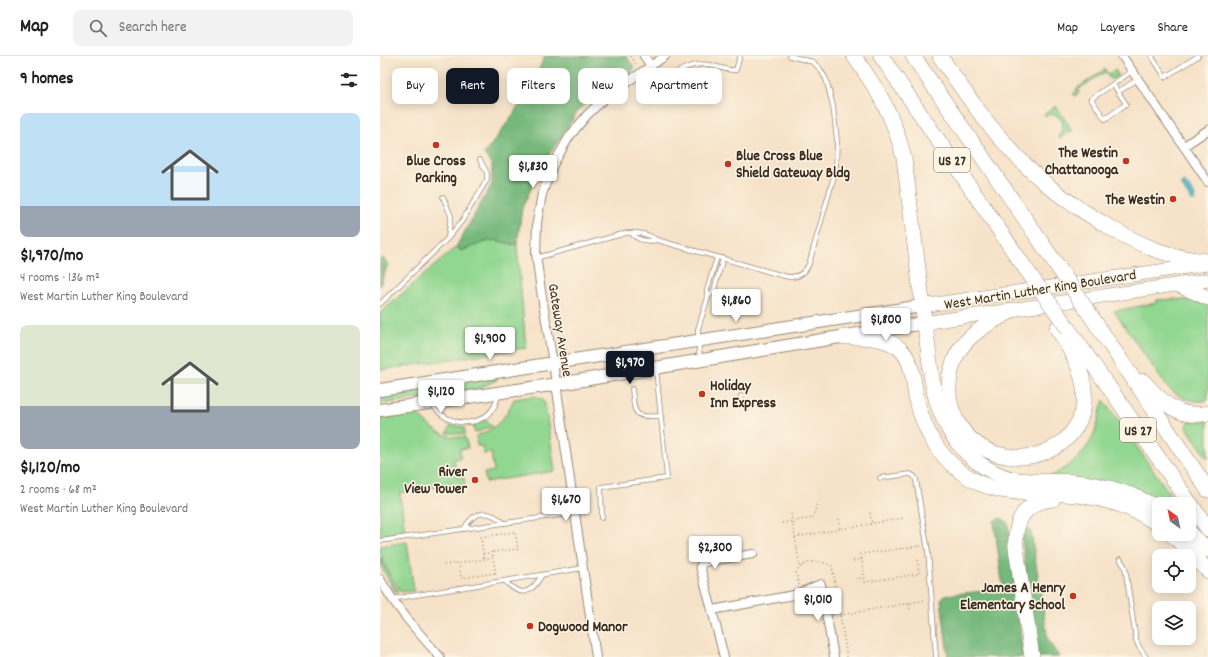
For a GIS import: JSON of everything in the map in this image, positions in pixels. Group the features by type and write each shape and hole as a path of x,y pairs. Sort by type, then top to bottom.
{"highway":[{"path":"854,56 883,100 896,127 900,142 904,158 934,395 950,432 960,446 974,459 996,474 1014,479 1075,482 1097,485 1139,498 1152,505"},
{"name":"US 27","path":"881,56 1023,265 1063,329 1208,529"},
{"name":"US 27","path":"912,56 1054,261 1208,490"},
{"path":"940,56 981,114 1013,153 1031,171 1064,199 1117,232 1150,248 1179,257 1208,261"},
{"path":"1178,285 1208,298"},
{"path":"1014,310 983,326 967,339 955,357 949,377 948,398 952,411 965,433 974,442 985,449 1009,457 1021,458 1035,456 1050,450 1062,442 1075,428 1082,414 1084,397 1083,383 1063,329"},
{"path":"1097,325 1130,366 1166,404 1181,412 1192,414 1208,413"},
{"path":"844,337 879,339 894,345 904,353 909,362 918,402 933,440 939,450 956,469 973,481 984,486 1004,491 1066,494 1104,500 1136,511 1152,521"},
{"path":"1032,657 1016,548 1016,533 1020,518 1030,506 1042,500 1059,498 1104,500"},
{"path":"1196,539 1208,550"},
{"path":"1179,541 1208,571"}],"main road":[{"name":"West Martin Luther King Boulevard","path":"380,390 922,306 1208,264"},
{"name":"West Martin Luther King Boulevard","path":"380,410 556,384 924,323 1208,280"}],"street":[{"path":"644,56 651,66"},
{"name":"Gateway Avenue","path":"648,68 665,56"},
{"path":"1122,56 1208,182"},
{"name":"Gateway Avenue","path":"596,657 536,258 537,222 542,194 553,165 569,137 587,115 606,97 636,76"},
{"path":"1184,146 1208,130"},
{"path":"724,657 700,566 704,562 753,554"},
{"path":"380,579 392,599 440,657"},
{"path":"712,610 794,595 821,584 834,657"}],"lane":[{"path":"651,66 662,83 676,72 693,65 710,65 729,70 736,70 740,56"},
{"path":"536,258 626,233 639,232 650,235 657,240 793,278 803,273 809,264 836,169 838,144 833,106 826,79 820,69 813,62 790,56"},
{"path":"1153,56 1152,57 1165,77 1198,56"},
{"path":"1113,84 1126,104 1105,119 1091,99 1132,71"},
{"path":"1118,92 1138,79"},
{"path":"380,304 448,238 462,221 487,180 487,173 480,160"},
{"path":"442,197 451,216 448,238"},
{"path":"700,360 698,329 708,296 707,290 717,257"},
{"path":"708,296 714,290 723,258"},
{"path":"602,518 601,487 667,478 656,368"},
{"path":"632,389 635,411 638,414 644,417 661,416"},
{"path":"432,403 436,410 449,420 470,422 482,418 491,410 497,402 498,393"},
{"path":"742,396 742,405"},
{"path":"880,478 904,474 914,476 927,545 936,657"},
{"path":"464,529 473,517 487,513 493,515 504,523"},
{"path":"380,541 574,513"},
{"path":"1120,560 1125,567 1136,640 1146,657"},
{"path":"392,599 583,568"},
{"path":"505,581 517,591 526,591 534,588 542,575"}],"path":[{"path":"631,56 639,68"},
{"path":"782,523 813,518 817,503"},
{"path":"870,513 872,523"},
{"path":"791,514 800,567"},
{"path":"795,537 904,518"},
{"path":"838,519 840,529"},
{"path":"479,526 484,559"},
{"path":"481,537 515,532 518,549 483,554"},
{"path":"918,560 919,574 865,582 861,554 927,545"},
{"path":"493,552 497,582"},
{"path":"488,553 489,558"},
{"path":"444,565 493,558"},
{"path":"853,560 862,559"},
{"path":"459,563 461,578 496,573"},
{"path":"856,579 864,578"},
{"path":"840,614 928,600"},
{"path":"909,604 910,611"}],"green space":[{"path":"545,56 626,56 634,67 631,75 628,77 628,68 578,68 578,104 586,104 580,108 541,167 522,208 517,245 494,240 461,251 456,247 492,184 492,165 484,154 502,131 520,104 570,104 570,68 539,68"},
{"path":"1105,69 1108,74 1115,70 1118,75 1115,78 1110,79 1105,72 1079,89 1079,93 1075,96 1073,94 1077,91 1076,89"},
{"path":"1056,106 1072,130 1060,138 1058,135 1063,127 1061,120 1054,115 1045,116 1044,114"},
{"path":"494,240 517,245 526,348 380,370 380,313 456,247 461,251"},
{"path":"383,258 388,264 380,286 380,259"},
{"path":"1173,299 1208,304 1208,400 1197,401 1186,399 1167,387 1114,311 1156,303 1156,300"},
{"path":"479,378 498,379 482,387 463,392 380,404 380,398 415,389"},
{"path":"535,396 542,399 545,404 555,471 486,482 484,473 494,471 491,453 483,454 482,446 477,446 476,436 489,430 499,422 507,412 514,399"},
{"path":"1104,400 1172,497 1152,497 1152,502 1047,478 1071,464 1089,444 1096,428"},
{"path":"416,413 432,428 444,434 465,437 468,448 460,449 461,458 454,459 457,478 464,477 465,486 451,485 400,493 405,533 380,537 380,419"},
{"path":"486,420 492,426 475,433 473,426"},
{"path":"1208,421 1208,459 1186,426 1188,422"},
{"path":"451,425 464,427 465,434 447,433"},
{"path":"999,518 1005,520 1008,524 1023,657 948,657 941,599 945,595 1003,589 994,521"},
{"path":"1024,528 1031,532 1048,640 1059,657 1035,657 1021,529"},
{"path":"407,542 414,591 401,592 384,564 380,546"},
{"path":"380,557 398,592 396,593 381,567"}],"water":[{"path":"1183,182 1187,184 1196,197 1195,201 1192,201 1186,192 1181,184"}],"place":[{"name":"Blue Cross Parking","path":"436,145"},
{"name":"The Westin Chattanooga","path":"1126,161"},
{"name":"Blue Cross Blue Shield Gateway Bldg","path":"728,164"},
{"name":"The Westin","path":"1173,199"},
{"name":"Holiday Inn Express","path":"702,394"},
{"name":"River View Tower","path":"475,480"},
{"name":"James A Henry Elementary School","path":"1073,596"},
{"name":"Dogwood Manor","path":"530,626"}]}
